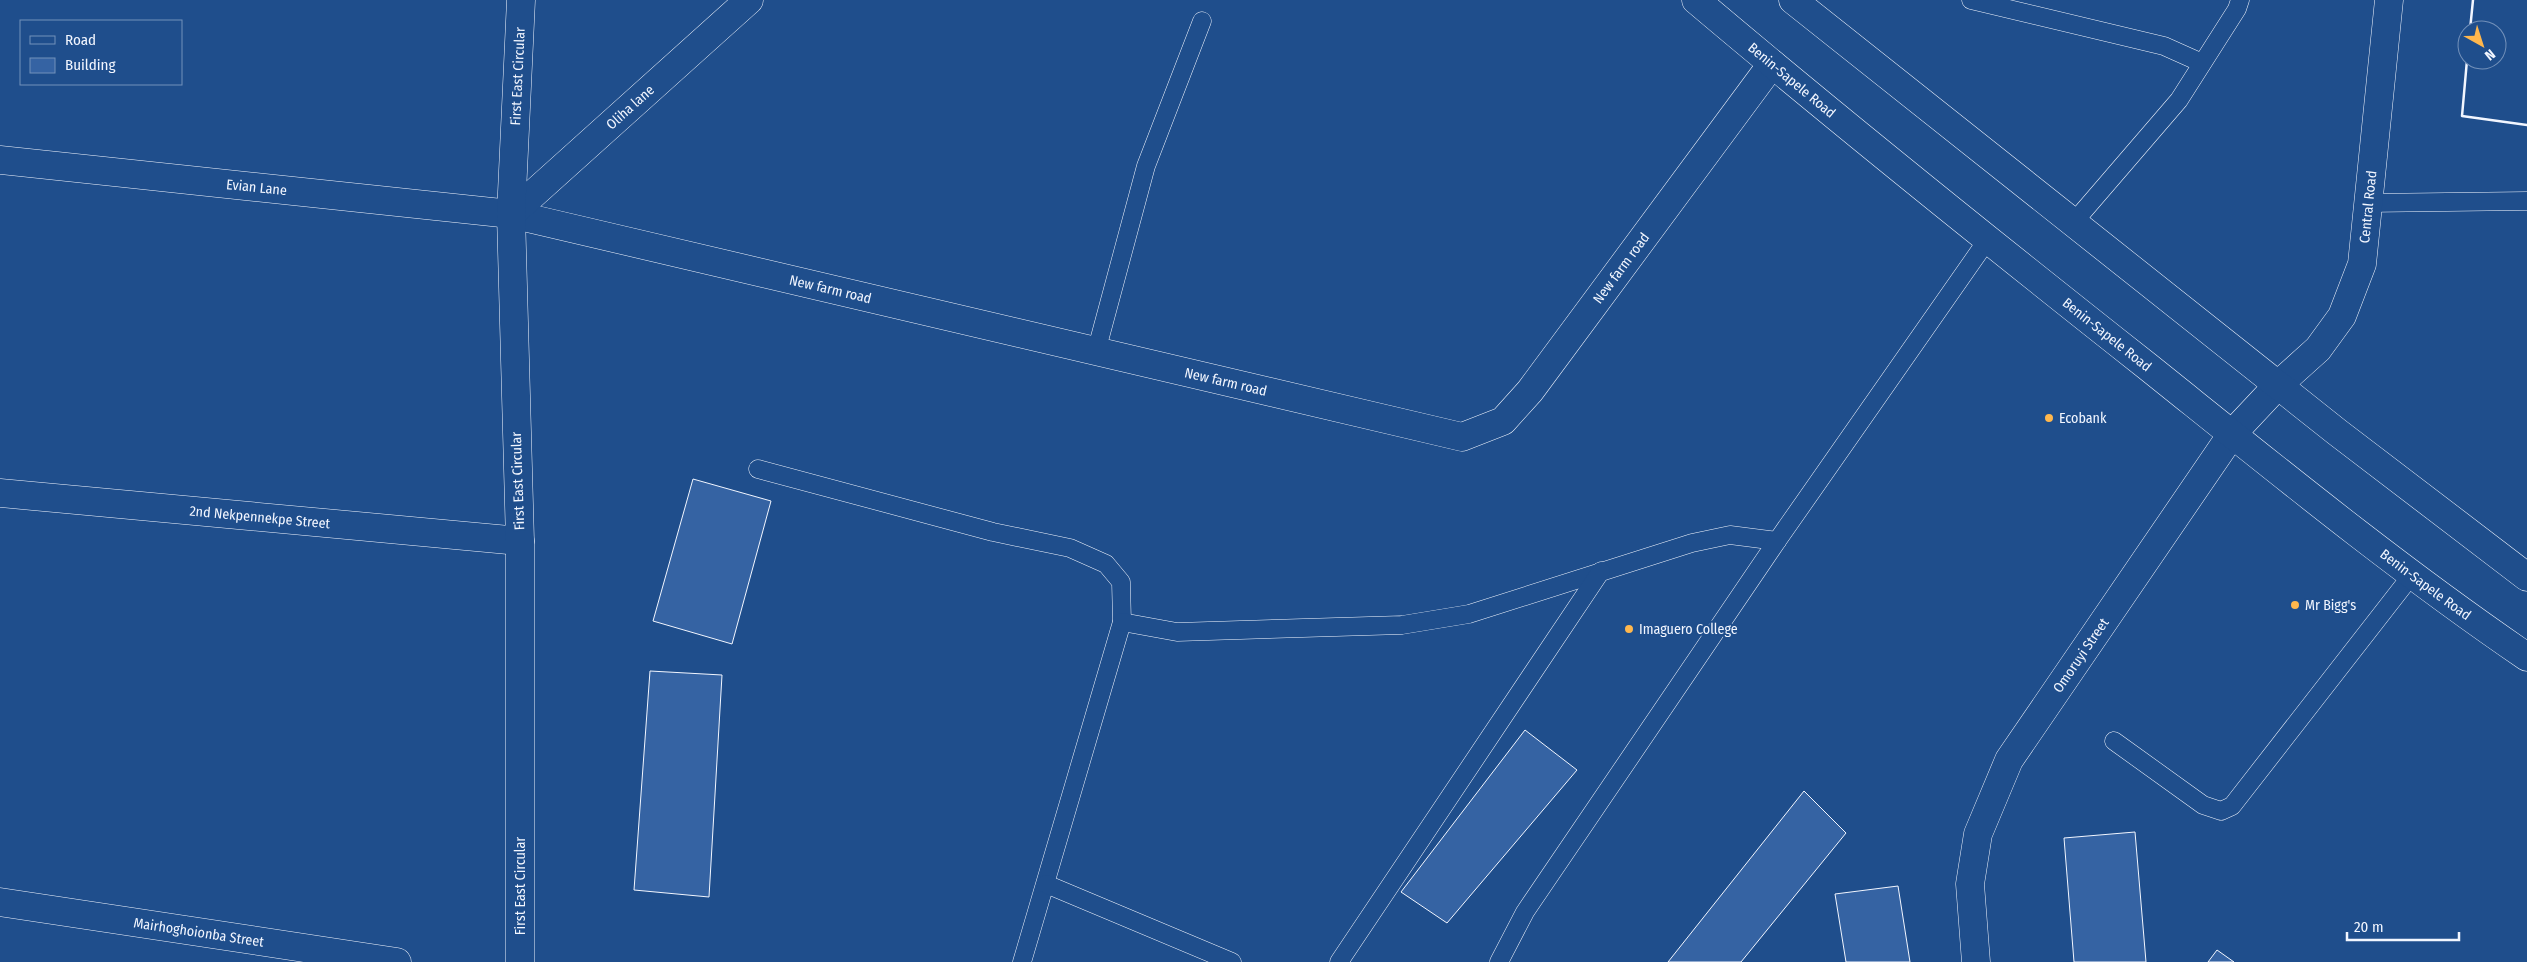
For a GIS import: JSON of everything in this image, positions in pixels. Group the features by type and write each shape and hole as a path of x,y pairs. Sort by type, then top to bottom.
{"main road":[{"name":"First East Circular","path":"520,962 520,541 511,214 521,0"},
{"name":"Oliha lane","path":"511,214 748,0"},
{"name":"Benin-Sapele Road","path":"1696,0 1988,239 2411,576 2527,657"},
{"path":"1793,0 2278,384 2527,577"},
{"name":"Central Road","path":"2278,384 2318,349 2342,316 2362,264 2389,0"},
{"name":"New farm road","path":"511,214 1462,437 1502,421 1536,383 1772,64"},
{"name":"Evian Lane","path":"0,160 511,214"},
{"name":"Omoruyi Street","path":"1976,962 1970,884 1978,834 2009,760 2232,434 2278,384"},
{"name":"2nd Nekpennekpe Street","path":"0,492 520,541"},
{"name":"Mairhoghoionba Street","path":"0,902 397,962"}],"lane":[{"path":"1971,0 2164,46 2202,63"},
{"path":"2074,222 2179,100 2237,9 2240,0"},
{"path":"1096,352 1146,166 1202,21"},
{"path":"2367,203 2527,201"},
{"path":"1499,962 1525,912 1777,540 1988,239"},
{"path":"758,469 993,532 1070,548 1106,564 1121,582 1122,622 1022,962"},
{"path":"1122,622 1177,632 1402,625 1469,614 1666,550 1730,535 1777,540"},
{"path":"1339,962 1601,571"},
{"path":"2114,741 2203,805 2221,811 2232,806 2411,576"},
{"path":"1046,884 1232,962"}],"building":[{"path":"693,479 771,501 732,644 653,621"},
{"path":"650,671 722,675 709,897 634,890"},
{"path":"1525,730 1577,770 1447,923 1401,892"},
{"path":"1804,791 1846,833 1741,962 1668,962"},
{"path":"2135,832 2146,962 2074,962 2064,838"},
{"path":"1898,886 1910,962 1846,962 1835,894"},
{"path":"2217,950 2234,962 2208,962"}],"wall":[{"path":"2471,20 2473,0"},
{"path":"2466,70 2462,116 2527,125"}],"place":[{"name":"Ecobank","path":"2049,418"},
{"name":"Mr Bigg's","path":"2295,605"},
{"name":"Imaguero College","path":"1629,629"}]}
